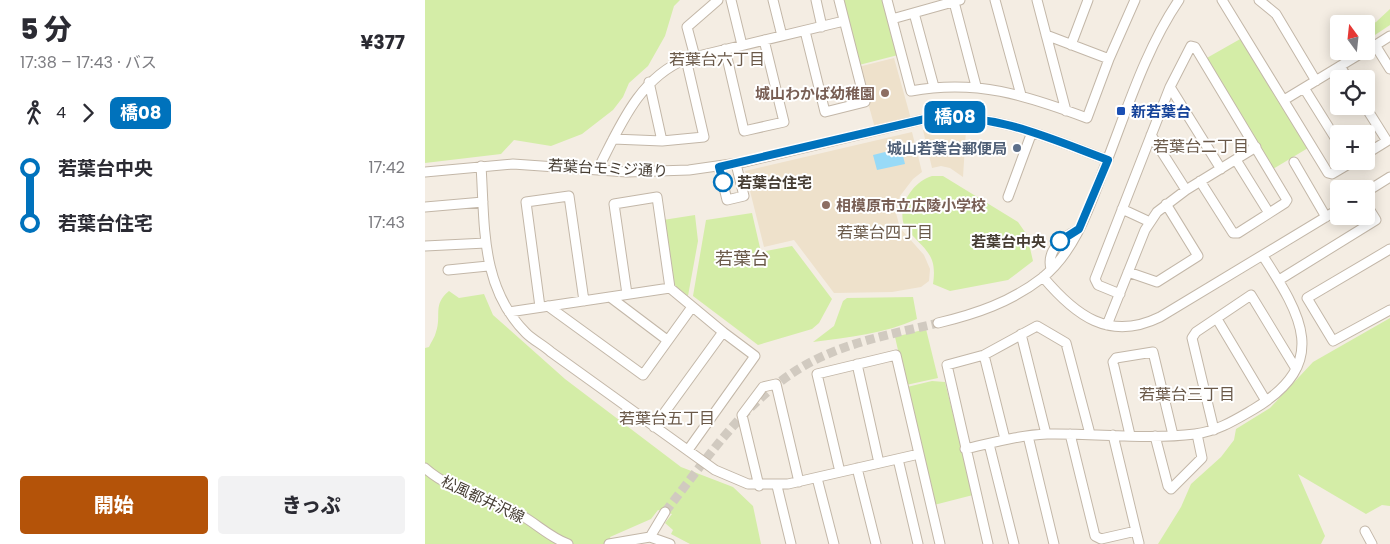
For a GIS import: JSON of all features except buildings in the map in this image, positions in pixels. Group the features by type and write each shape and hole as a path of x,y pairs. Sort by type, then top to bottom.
{"street":[{"path":"613,139 662,141 704,137 690,58 687,27 718,0"},
{"path":"731,0 743,45"},
{"path":"773,0 782,36"},
{"path":"816,0 822,27"},
{"path":"805,31 825,112 865,102 839,0"},
{"path":"887,0 911,91 934,87 976,86 1021,95 1087,118 1131,2"},
{"path":"995,0 1021,95"},
{"path":"1037,0 1066,110"},
{"path":"1071,45 1089,0"},
{"path":"938,323 993,307 1043,277 1051,268 1049,260 1055,247 1065,237 1079,229 1156,38 1179,0"},
{"path":"1222,0 1328,173 1332,174 1338,170"},
{"path":"1259,0 1276,14 1315,81"},
{"path":"892,19 931,4 957,1 976,86"},
{"path":"914,12 934,87"},
{"path":"598,169 640,92 665,69 690,58 844,21"},
{"path":"1046,35 1109,59"},
{"path":"1390,36 1375,45 1390,69"},
{"path":"725,50 744,131 784,122 764,40"},
{"path":"1120,294 1098,285 1095,279 1170,87 1189,47 1194,46 1287,198 1285,203 1238,233 1233,233 1200,181"},
{"path":"1284,100 1350,60"},
{"path":"1340,66 1342,70"},
{"path":"649,82 662,141"},
{"path":"1170,87 1221,169"},
{"path":"1304,88 1330,130"},
{"path":"1371,115 1387,141 1375,148"},
{"name":"若葉台モミジ通り","path":"425,172 481,166 543,165 656,172 719,167 925,119 948,117 993,120 1108,160"},
{"path":"1008,197 1032,132"},
{"path":"1151,135 1186,190"},
{"path":"1107,325 1150,222 1166,204 1256,147"},
{"path":"1236,160 1269,213"},
{"path":"1294,162 1326,217"},
{"path":"719,167 727,200 744,196 736,164"},
{"path":"481,166 489,266 495,288 509,312 532,338 654,427 726,476 759,486 777,486 919,454"},
{"path":"1375,186 1390,177"},
{"path":"584,301 569,196 526,202 544,307 643,375 692,307"},
{"path":"627,294 614,204 657,197 670,288 755,356 688,450"},
{"path":"425,207 483,202"},
{"path":"1128,272 1157,282 1199,256 1166,204"},
{"path":"1122,209 1150,222"},
{"path":"1043,277 1073,310 1107,325 1134,326 1153,321 1330,215"},
{"path":"1279,280 1368,225"},
{"path":"425,246 486,243"},
{"path":"1390,249 1307,298 1333,341 1390,310"},
{"path":"965,449 1005,439 1047,434 1155,436 1197,434 1229,424 1266,402 1281,390 1296,369 1302,341 1300,325 1294,307 1263,256"},
{"path":"448,270 489,266"},
{"path":"509,312 670,288"},
{"path":"1214,430 1192,338 1196,332 1251,295 1296,369"},
{"path":"610,297 667,340"},
{"path":"1217,319 1266,402"},
{"path":"988,544 946,368 949,363 984,354 1037,326 1066,343 1089,434"},
{"path":"654,427 723,332"},
{"path":"1021,334 1047,434"},
{"path":"1130,435 1113,362 1117,358 1153,352 1173,435"},
{"path":"984,354 1005,439"},
{"path":"840,472 817,374 896,355 940,544"},
{"path":"857,364 879,463"},
{"path":"759,486 742,415 763,387 776,384 799,482"},
{"path":"1070,434 1095,536 1101,539 1136,531"},
{"path":"1155,436 1168,486 1171,489 1202,458 1197,434"},
{"path":"1113,435 1139,543"},
{"path":"1028,436 1054,544"},
{"path":"989,444 1014,544"},
{"path":"898,459 918,544"},
{"name":"松風都井沢線","path":"425,468 454,487 520,514 553,538 568,544"},
{"path":"857,468 875,544"},
{"path":"817,478 834,544"},
{"path":"777,486 791,544"},
{"path":"650,538 665,512"},
{"path":"1365,531 1372,544"},
{"path":"609,544 650,538 671,544"}],"shaded area":[{"name":"城山わかば幼稚園","path":"894,58 911,119 875,128 858,67"},
{"path":"948,127 966,130 963,177 950,168 941,166 932,168 923,130"},
{"name":"相模原市立広陵小学校","path":"912,132 922,172 913,179 900,196 896,213 900,228 924,255 930,269 929,281 921,287 892,292 834,293 794,240 764,247 745,171"}],"green space":[{"path":"425,0 680,0 674,6 665,36 648,66 629,83 623,97 613,110 582,134 551,146 514,140 501,154 425,163"},
{"path":"843,0 883,0 898,55 859,65"},
{"path":"1390,9 1390,25 1375,35 1376,22"},
{"path":"1242,38 1308,148 1273,169 1205,59"},
{"path":"932,176 943,176 1018,222 1027,235 1033,261 1008,280 950,291 933,284 934,267 930,256 905,227 902,217 905,202 913,188"},
{"path":"752,213 761,252 792,246 832,299 819,323 812,329 758,345 693,296 706,220"},
{"path":"695,215 698,241 688,296 672,283 663,220"},
{"path":"449,291 459,298 484,294 493,315 565,379 681,467 733,487 753,506 761,544 690,544 671,534 673,530 665,523 672,514 658,510 651,519 610,537 613,544 425,544 425,348 429,347 435,336 438,326 439,306"},
{"path":"913,297 917,319 879,332 813,342 834,326 843,301 847,298"},
{"path":"1390,318 1390,506 1382,505 1366,514 1298,474 1325,536 1321,544 1158,544 1181,507 1191,484 1221,457 1234,440 1236,429 1270,408 1313,362"},
{"path":"926,329 938,378 906,385 895,337"},
{"path":"932,381 945,382 973,495 934,505 907,387"}],"water":[{"path":"901,148 905,164 877,170 873,155"}],"tunnel":[{"path":"665,512 738,420 772,388 791,374 825,355 843,348 881,336 938,323"}],"bus line":[{"name":"橋08","path":"723,182 719,167 925,119 970,117 993,120 1019,126 1108,160 1079,229 1060,241"}],"place":[{"name":"城山わかば幼稚園","path":"885,93"},
{"name":"新若葉台","path":"1121,111"},
{"name":"城山若葉台郵便局","path":"1017,148"},
{"name":"若葉台住宅","path":"723,182"},
{"name":"相模原市立広陵小学校","path":"826,205"},
{"name":"若葉台中央","path":"1060,241"}],"district":[{"name":"若葉台六丁目","path":"717,59"},
{"name":"若葉台二丁目","path":"1201,146"},
{"name":"若葉台四丁目","path":"885,232"},
{"name":"若葉台","path":"742,258"},
{"name":"若葉台三丁目","path":"1187,394"},
{"name":"若葉台五丁目","path":"667,418"}]}
